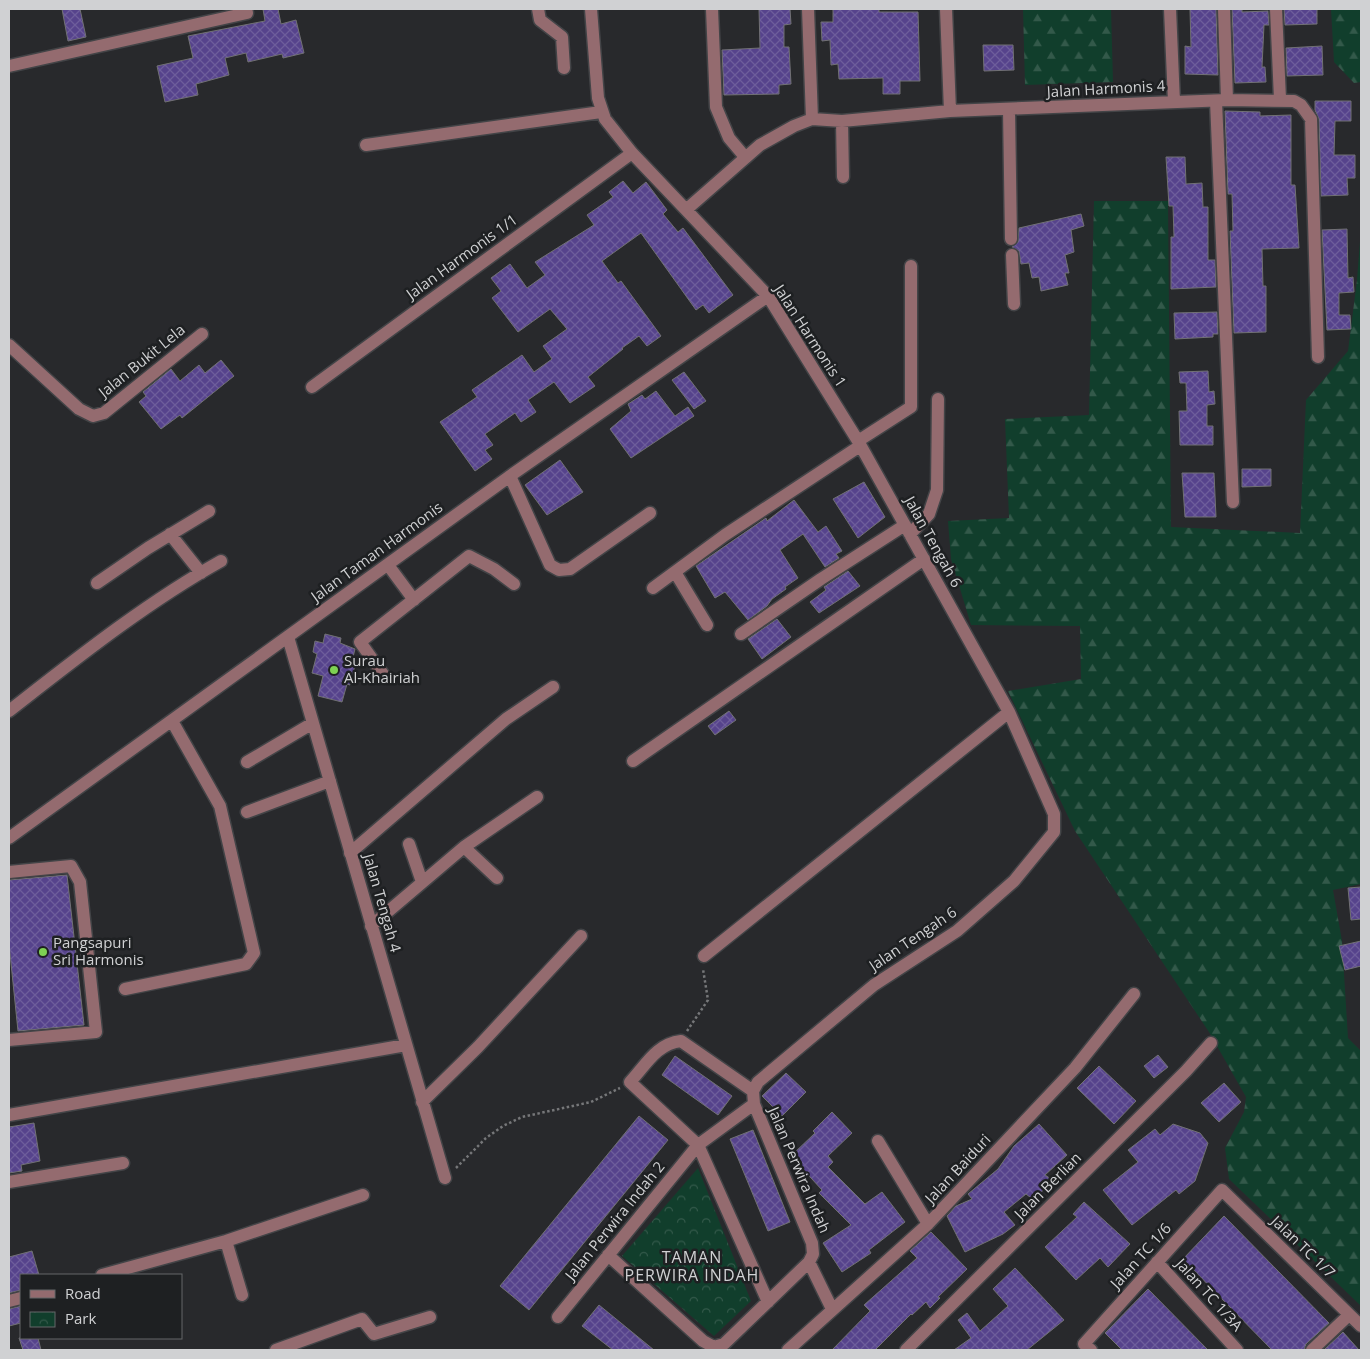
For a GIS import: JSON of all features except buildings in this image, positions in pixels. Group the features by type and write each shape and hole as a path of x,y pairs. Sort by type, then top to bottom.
{"street":[{"path":"9,66 247,13 246,9"},
{"path":"538,9 540,20 562,37 564,68"},
{"name":"Jalan Harmonis 1","path":"591,9 596,88 601,112 632,153 768,296 859,443"},
{"path":"712,9 716,107 729,138 745,157"},
{"path":"808,9 812,119"},
{"path":"946,9 950,111"},
{"path":"1170,9 1174,102"},
{"path":"1224,9 1222,100 1233,502"},
{"path":"1276,9 1280,99"},
{"name":"Jalan Harmonis 4","path":"687,209 745,157 776,135 812,119 842,121 950,111 1222,100 1280,99 1294,101 1301,105 1311,119 1318,357"},
{"path":"1009,110 1011,240"},
{"path":"366,145 601,112"},
{"path":"842,121 843,177"},
{"name":"Jalan Harmonis 1/1","path":"312,388 632,153"},
{"path":"1012,255 1014,304"},
{"path":"653,588 725,535 912,407 911,266"},
{"name":"Jalan Taman Harmonis","path":"9,838 510,476 768,296"},
{"name":"Jalan Bukit Lela","path":"9,345 79,409 93,416 104,413 202,334"},
{"path":"741,634 821,579 908,530 929,514 937,490 938,398"},
{"name":"Jalan Tengah 6","path":"698,1145 753,1098 758,1082 874,986 957,931 1014,881 1054,832 1054,814 1009,712 859,443"},
{"path":"510,476 550,565 558,570 570,569 650,514"},
{"path":"97,583 170,534 209,511"},
{"path":"170,534 200,573"},
{"path":"385,676 360,642 469,556 494,569 514,584"},
{"path":"633,761 924,559"},
{"path":"9,711 83,653 200,573 221,561"},
{"path":"388,565 414,600"},
{"path":"675,572 707,625"},
{"name":"Jalan Tengah 4","path":"288,637 445,1177"},
{"path":"350,853 506,719 553,687"},
{"path":"704,956 1009,712"},
{"path":"125,989 246,964 254,953 220,806 172,721"},
{"path":"247,762 313,723"},
{"path":"247,812 330,781"},
{"path":"371,926 464,847 537,797"},
{"path":"409,844 422,882"},
{"path":"464,847 497,878"},
{"path":"9,872 71,866 80,882 96,1032 9,1040"},
{"path":"422,1102 478,1047 581,936"},
{"name":"Jalan Baiduri","path":"788,1350 928,1224 1075,1068 1134,994"},
{"path":"753,1098 681,1041 668,1042 659,1048 630,1082 698,1145 768,1302"},
{"name":"Jalan Berlian","path":"906,1350 1186,1071 1211,1043"},
{"path":"9,1115 406,1045"},
{"name":"Jalan Perwira Indah","path":"753,1098 812,1243 813,1254 808,1262"},
{"path":"878,1141 928,1224"},
{"name":"Jalan Perwira Indah 2","path":"558,1317 698,1145"},
{"path":"9,1182 123,1163"},
{"name":"Jalan TC 1/6","path":"1088,1347 1156,1262 1222,1190"},
{"name":"Jalan TC 1/7","path":"1222,1190 1361,1326"},
{"path":"106,1274 226,1241 363,1195"},
{"path":"226,1241 242,1295"},
{"path":"608,1256 703,1341 714,1347 724,1344 808,1262 832,1309"},
{"name":"Jalan TC 1/3A","path":"1156,1262 1237,1350"},
{"path":"1312,1350 1349,1315"},
{"path":"276,1350 362,1319 374,1334 430,1317"}],"path":[{"path":"681,1041 708,1000 708,990 702,966 704,956"},
{"path":"445,1177 486,1138 503,1126 522,1117 590,1102 630,1082"}],"green space":[{"path":"1023,9 1111,9 1113,82 1025,85"},
{"path":"1331,9 1361,9 1361,82 1354,83 1334,62"},
{"path":"1094,201 1168,201 1171,527 1300,533 1306,400 1348,351 1361,228 1361,884 1333,890 1342,941 1348,1038 1361,1051 1361,1306 1229,1179 1225,1148 1244,1112 1246,1097 1209,1032 1075,831 1008,691 1081,679 1080,626 971,625 951,559 948,521 1009,518 1005,419 1089,415"},
{"path":"698,1168 751,1301 714,1336 622,1256"}],"place":[{"name":"Surau Al-Khairiah","path":"334,670"},
{"name":"Pangsapuri Sri Harmonis","path":"43,952"}],"district":[{"name":"TAMAN PERWIRA INDAH","path":"692,1266"}]}
